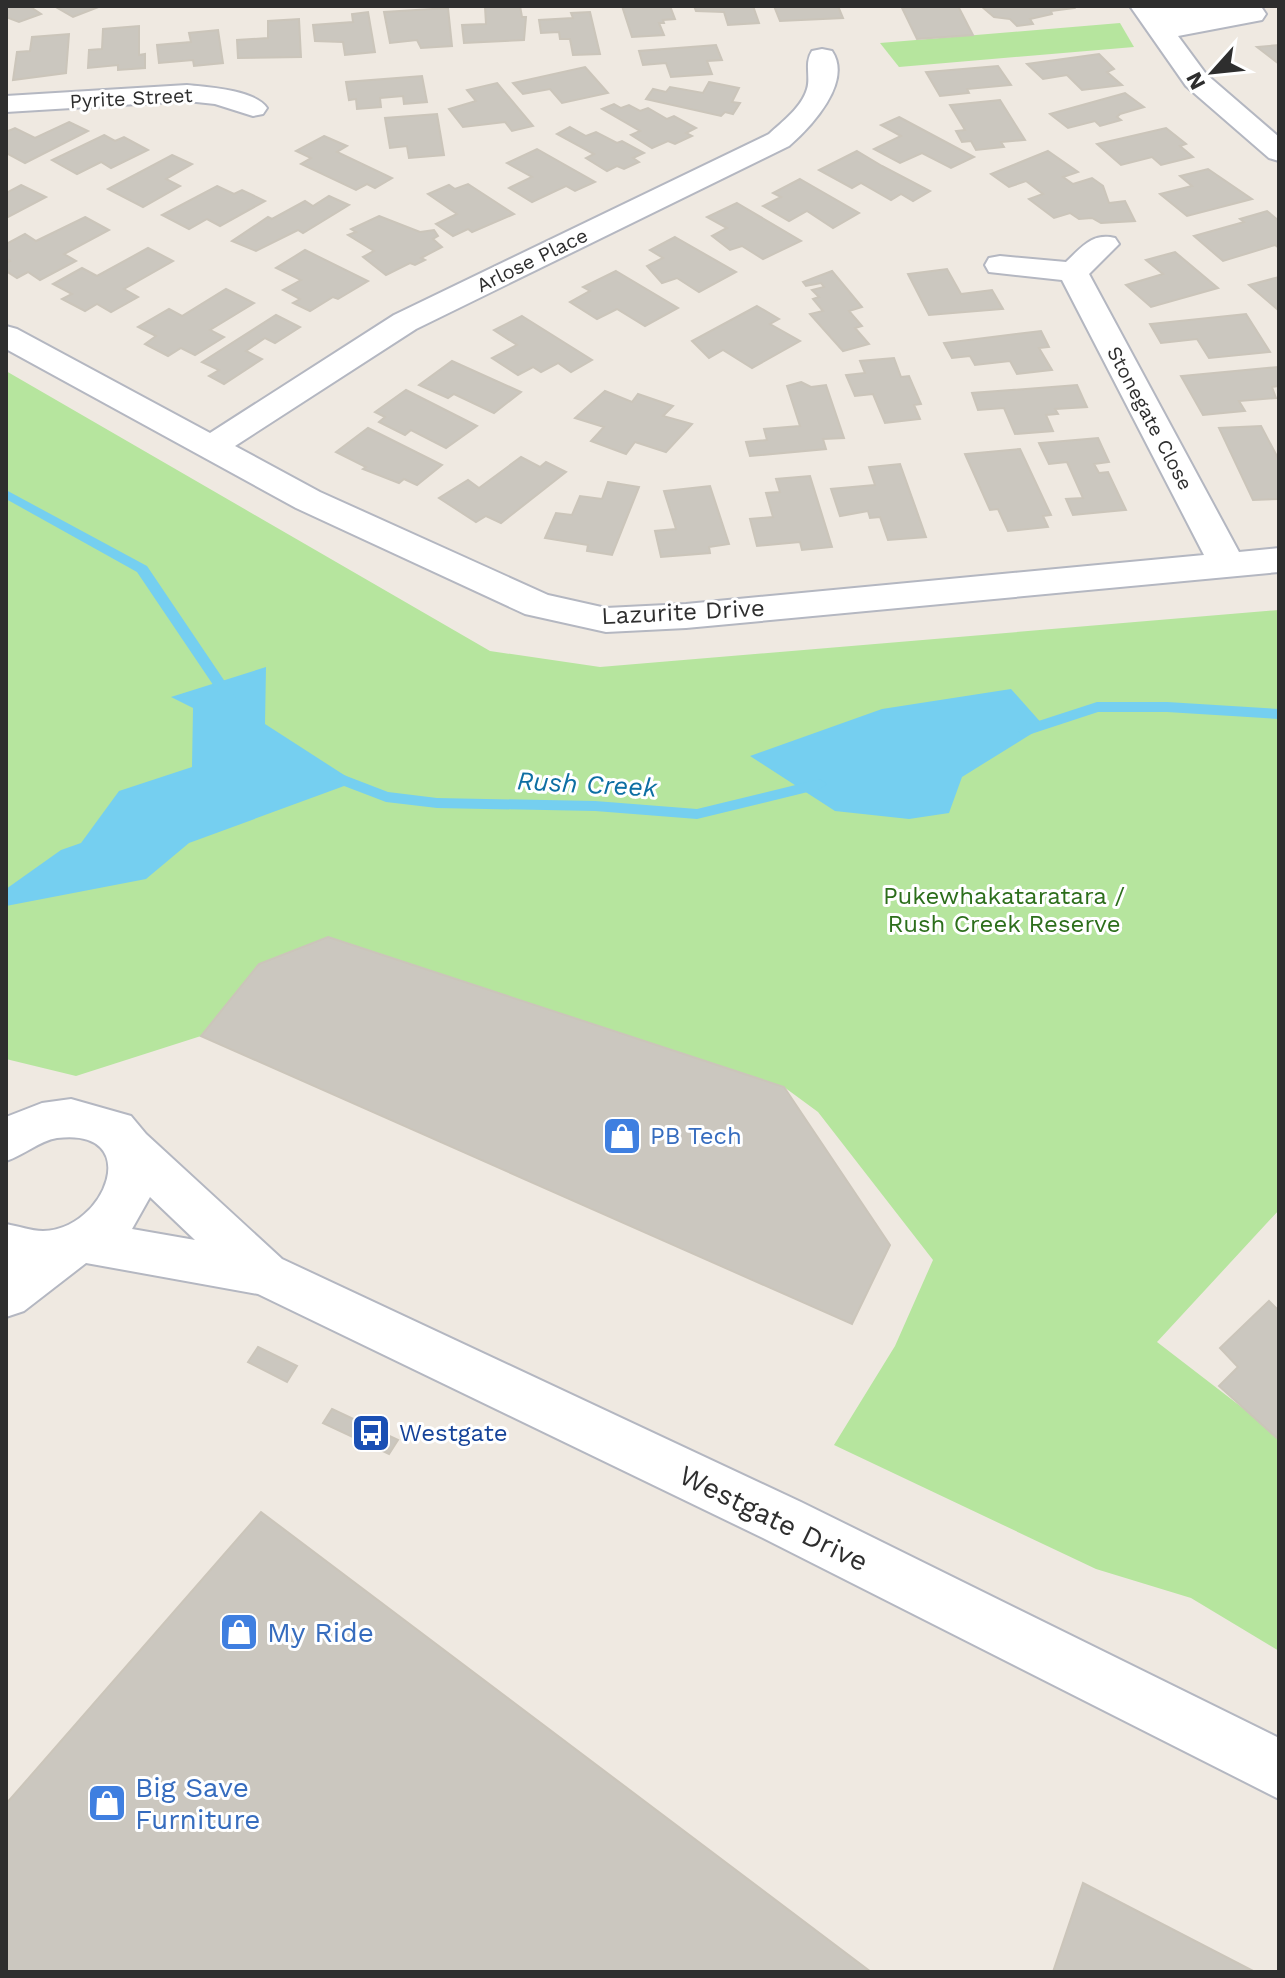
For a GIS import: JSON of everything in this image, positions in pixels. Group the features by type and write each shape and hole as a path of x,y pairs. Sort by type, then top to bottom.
{"street":[{"path":"1151,17 1266,13"},
{"path":"1151,17 1196,80 1279,152"},
{"name":"Arlose Place","path":"211,447 405,322 779,140 798,123 821,90 822,57"},
{"name":"Pyrite Street","path":"6,104 187,93 219,96 253,108"},
{"path":"1000,265 1073,272 1104,244"},
{"name":"Stonegate Close","path":"1073,272 1227,564"},
{"name":"Lazurite Drive","path":"6,336 308,500 538,605 606,620 686,616 1279,560"},
{"path":"6,1141 22,1130 27,1116"},
{"name":"Westgate Drive","path":"27,1116 92,1121 114,1131 265,1274"},
{"path":"6,1295 105,1229 127,1203 135,1174 128,1147"},
{"name":"Westgate Drive","path":"6,1245 38,1252 77,1245 265,1274 782,1520 1225,1739 1279,1770"}],"green space":[{"path":"1120,23 1134,47 899,67 880,43"},
{"name":"Pukewhakataratara / Rush Creek Reserve","path":"6,371 490,651 600,667 1279,610 1279,1210 1157,1342 1279,1436 1279,1651 1191,1598 1096,1569 834,1445 895,1346 933,1260 818,1112 784,1087 328,937 259,964 201,1036 76,1076 6,1059"}],"water":[{"path":"266,667 265,724 355,782 189,843 146,879 6,906 6,889 61,850 81,843 119,791 192,767 193,708 171,697"},
{"path":"1011,689 1044,726 962,777 949,813 909,819 835,811 750,756 882,709"}],"building":[{"path":"6,6 29,6 41,14 19,22 6,17"},
{"path":"54,6 101,6 73,17"},
{"path":"520,6 522,17 526,17 524,40 464,43 462,25 486,24 485,7"},
{"path":"622,6 670,6 675,19 659,23 664,35 632,37"},
{"path":"694,6 753,6 759,23 728,25 724,12 696,11"},
{"path":"774,6 838,6 843,18 780,21"},
{"path":"958,6 973,35 917,39 902,8"},
{"path":"981,6 1074,8 1051,11 1052,14 1030,19 1033,24 1017,26 1010,19 994,17"},
{"path":"448,8 452,46 421,48 417,40 390,43 384,12"},
{"path":"368,12 375,52 345,55 343,42 315,41 313,25 353,22 352,14"},
{"path":"590,12 600,54 573,55 570,39 560,39 559,32 541,33 539,20 573,18 571,13"},
{"path":"299,19 301,57 238,58 237,40 268,38 268,21"},
{"path":"139,26 139,55 145,54 145,68 118,70 118,65 88,68 89,50 102,49 103,29"},
{"path":"218,30 223,63 194,66 193,60 159,63 157,45 191,42 189,33"},
{"path":"69,34 66,73 13,80 17,52 30,51 32,37"},
{"path":"716,45 722,60 707,61 712,74 671,77 666,63 643,65 639,51"},
{"path":"1279,45 1279,64 1257,47"},
{"path":"1099,54 1114,69 1107,72 1122,85 1082,90 1067,75 1043,79 1027,64"},
{"path":"998,66 1011,85 967,89 969,93 940,96 926,72"},
{"path":"585,67 608,93 562,103 550,89 523,94 513,83"},
{"path":"422,76 427,102 404,104 403,96 380,98 381,107 357,109 356,99 349,100 346,82"},
{"path":"709,82 739,88 732,102 740,103 733,114 725,112 721,116 646,99 653,89 666,92 670,87 703,93"},
{"path":"497,83 533,126 512,131 505,122 463,127 449,109 476,101 467,90"},
{"path":"1125,93 1144,107 1120,114 1117,117 1121,120 1100,126 1095,121 1068,128 1050,114"},
{"path":"1000,100 1025,140 1001,142 1004,147 976,150 971,141 962,142 956,131 965,130 950,105"},
{"path":"614,104 621,108 629,105 640,111 648,108 667,119 674,116 696,128 686,133 692,136 675,144 668,141 652,148 631,135 640,131 602,109"},
{"path":"437,114 444,155 409,158 407,146 390,148 385,118"},
{"path":"899,117 974,157 951,168 922,153 900,163 874,149 901,136 881,125"},
{"path":"69,122 88,131 25,163 6,153 6,132 15,128 35,138"},
{"path":"570,127 586,136 596,132 617,143 622,141 644,153 633,158 639,162 624,169 617,166 607,171 586,158 594,154 557,134"},
{"path":"1166,128 1186,144 1180,146 1193,157 1161,165 1152,157 1121,165 1097,144"},
{"path":"104,135 115,141 124,137 148,150 111,168 101,162 77,174 52,160"},
{"path":"324,136 347,146 337,152 392,178 375,188 367,184 356,190 301,164 311,158 296,151"},
{"path":"537,149 595,182 575,191 566,186 532,202 509,188 532,177 507,163"},
{"path":"857,151 930,191 913,201 901,194 891,200 861,183 852,188 819,170"},
{"path":"1048,151 1078,172 1063,177 1073,184 1092,178 1103,186 1109,203 1125,201 1135,221 1101,223 1092,218 1079,219 1070,213 1054,218 1029,199 1043,194 1026,181 1009,187 991,174"},
{"path":"172,155 192,164 166,179 180,186 143,207 108,189"},
{"path":"1208,169 1252,199 1187,216 1160,194 1192,186 1180,176"},
{"path":"800,179 859,213 833,228 807,211 789,221 763,206 781,197 773,193"},
{"path":"468,184 514,214 472,232 468,229 453,236 436,224 457,214 428,194 449,185 455,189"},
{"path":"21,185 46,197 6,218 6,193"},
{"path":"217,186 234,194 242,190 265,201 220,226 207,219 189,229 162,215"},
{"path":"329,196 349,205 303,233 298,230 256,251 232,241 268,217 272,219 305,201 313,206"},
{"path":"737,203 801,241 763,259 742,246 730,250 712,236 727,228 707,217"},
{"path":"1267,211 1279,221 1279,248 1275,245 1223,261 1194,236 1244,222 1240,219"},
{"path":"379,216 420,232 434,230 438,236 433,239 442,247 421,258 425,260 415,265 410,263 386,275 363,257 374,251 348,235 356,232 351,229"},
{"path":"85,217 109,230 64,254 76,261 40,280 28,272 17,278 6,271 6,263 10,261 6,258 6,244 25,234 36,241"},
{"path":"675,237 736,272 699,292 677,278 662,283 647,266 663,258 650,250"},
{"path":"148,248 173,261 124,289 138,297 111,312 97,304 85,311 62,299 72,294 53,284 82,268 97,276"},
{"path":"305,250 368,281 310,311 293,303 300,299 283,290 301,280 276,268"},
{"path":"1175,252 1218,288 1151,307 1126,285 1163,274 1146,260"},
{"path":"947,269 961,294 992,290 1003,309 929,315 908,274"},
{"path":"616,271 678,308 645,326 617,309 597,319 570,302 590,291 583,287"},
{"path":"832,271 862,307 849,311 862,326 855,328 869,344 843,351 810,314 823,311 813,299 819,297 812,290 824,287 821,283 806,286 803,282"},
{"path":"1279,277 1279,308 1277,309 1249,285"},
{"path":"226,289 254,303 210,330 224,337 195,355 181,348 168,356 145,344 156,336 138,327 169,309 182,316"},
{"path":"757,306 779,319 770,324 800,341 752,368 723,350 709,358 692,341"},
{"path":"1246,314 1270,352 1209,358 1197,339 1161,343 1150,324"},
{"path":"276,315 300,327 275,343 265,338 246,351 262,359 224,384 209,376 219,370 202,362"},
{"path":"522,316 592,360 571,372 558,363 541,372 533,367 518,375 492,358 517,345 494,330"},
{"path":"1041,331 1049,347 1039,348 1052,370 1017,374 1010,361 975,365 970,356 952,358 944,343"},
{"path":"894,358 901,377 909,376 921,404 914,405 920,419 885,423 873,394 855,396 846,375 865,373 860,361"},
{"path":"452,361 521,392 494,413 454,394 448,398 419,385"},
{"path":"1278,367 1279,386 1272,387 1276,398 1239,401 1245,411 1203,415 1181,376"},
{"path":"801,382 811,387 826,385 844,438 823,439 826,449 750,456 746,442 767,440 764,429 800,426 787,386"},
{"path":"1077,385 1087,407 1055,409 1058,414 1046,415 1053,431 1015,434 1004,408 978,410 972,393"},
{"path":"406,390 477,426 446,448 411,430 405,435 379,422 385,417 375,412"},
{"path":"605,391 632,402 638,394 673,406 663,416 692,424 666,452 635,442 626,454 591,441 604,427 575,418"},
{"path":"1261,426 1279,460 1279,499 1253,500 1219,428"},
{"path":"368,428 442,465 417,485 404,479 399,483 363,469 366,467 336,452"},
{"path":"1098,438 1109,462 1094,464 1099,473 1108,472 1126,510 1073,515 1066,499 1083,498 1067,462 1049,464 1039,443"},
{"path":"1020,449 1051,515 1043,516 1048,527 1008,531 998,509 990,510 965,454"},
{"path":"521,457 540,467 546,462 566,472 501,523 486,516 476,522 439,498 468,480 479,488"},
{"path":"900,464 926,537 888,540 880,517 870,518 868,511 840,516 831,489 875,485 869,467"},
{"path":"810,476 832,547 802,550 800,542 757,546 750,519 773,517 766,493 780,492 776,479"},
{"path":"608,482 639,487 612,555 587,551 588,545 545,538 556,513 572,515 580,496 602,499"},
{"path":"710,486 729,544 709,547 710,553 661,557 655,531 676,529 664,491"},
{"name":"PB Tech","path":"328,937 784,1087 890,1245 852,1324 201,1036 259,964"},
{"path":"1269,1301 1279,1311 1279,1440 1219,1386 1238,1367 1220,1348"},
{"path":"258,1347 297,1366 287,1382 248,1362"},
{"path":"332,1409 398,1440 389,1454 323,1423"},
{"path":"261,1512 871,1972 6,1972 6,1804"},
{"path":"1083,1883 1255,1972 1053,1972"}],"waterway":[{"name":"Rush Creek","path":"6,494 142,569 231,701"},
{"name":"Rush Creek","path":"1025,731 1097,707 1167,707 1279,714"},
{"name":"Rush Creek","path":"336,777 386,797 437,803 595,806 697,814 820,784"}],"place":[{"name":"PB Tech","path":"622,1136"},
{"name":"Westgate","path":"371,1433"},
{"name":"My Ride","path":"239,1632"},
{"name":"Big Save Furniture","path":"107,1803"}]}
